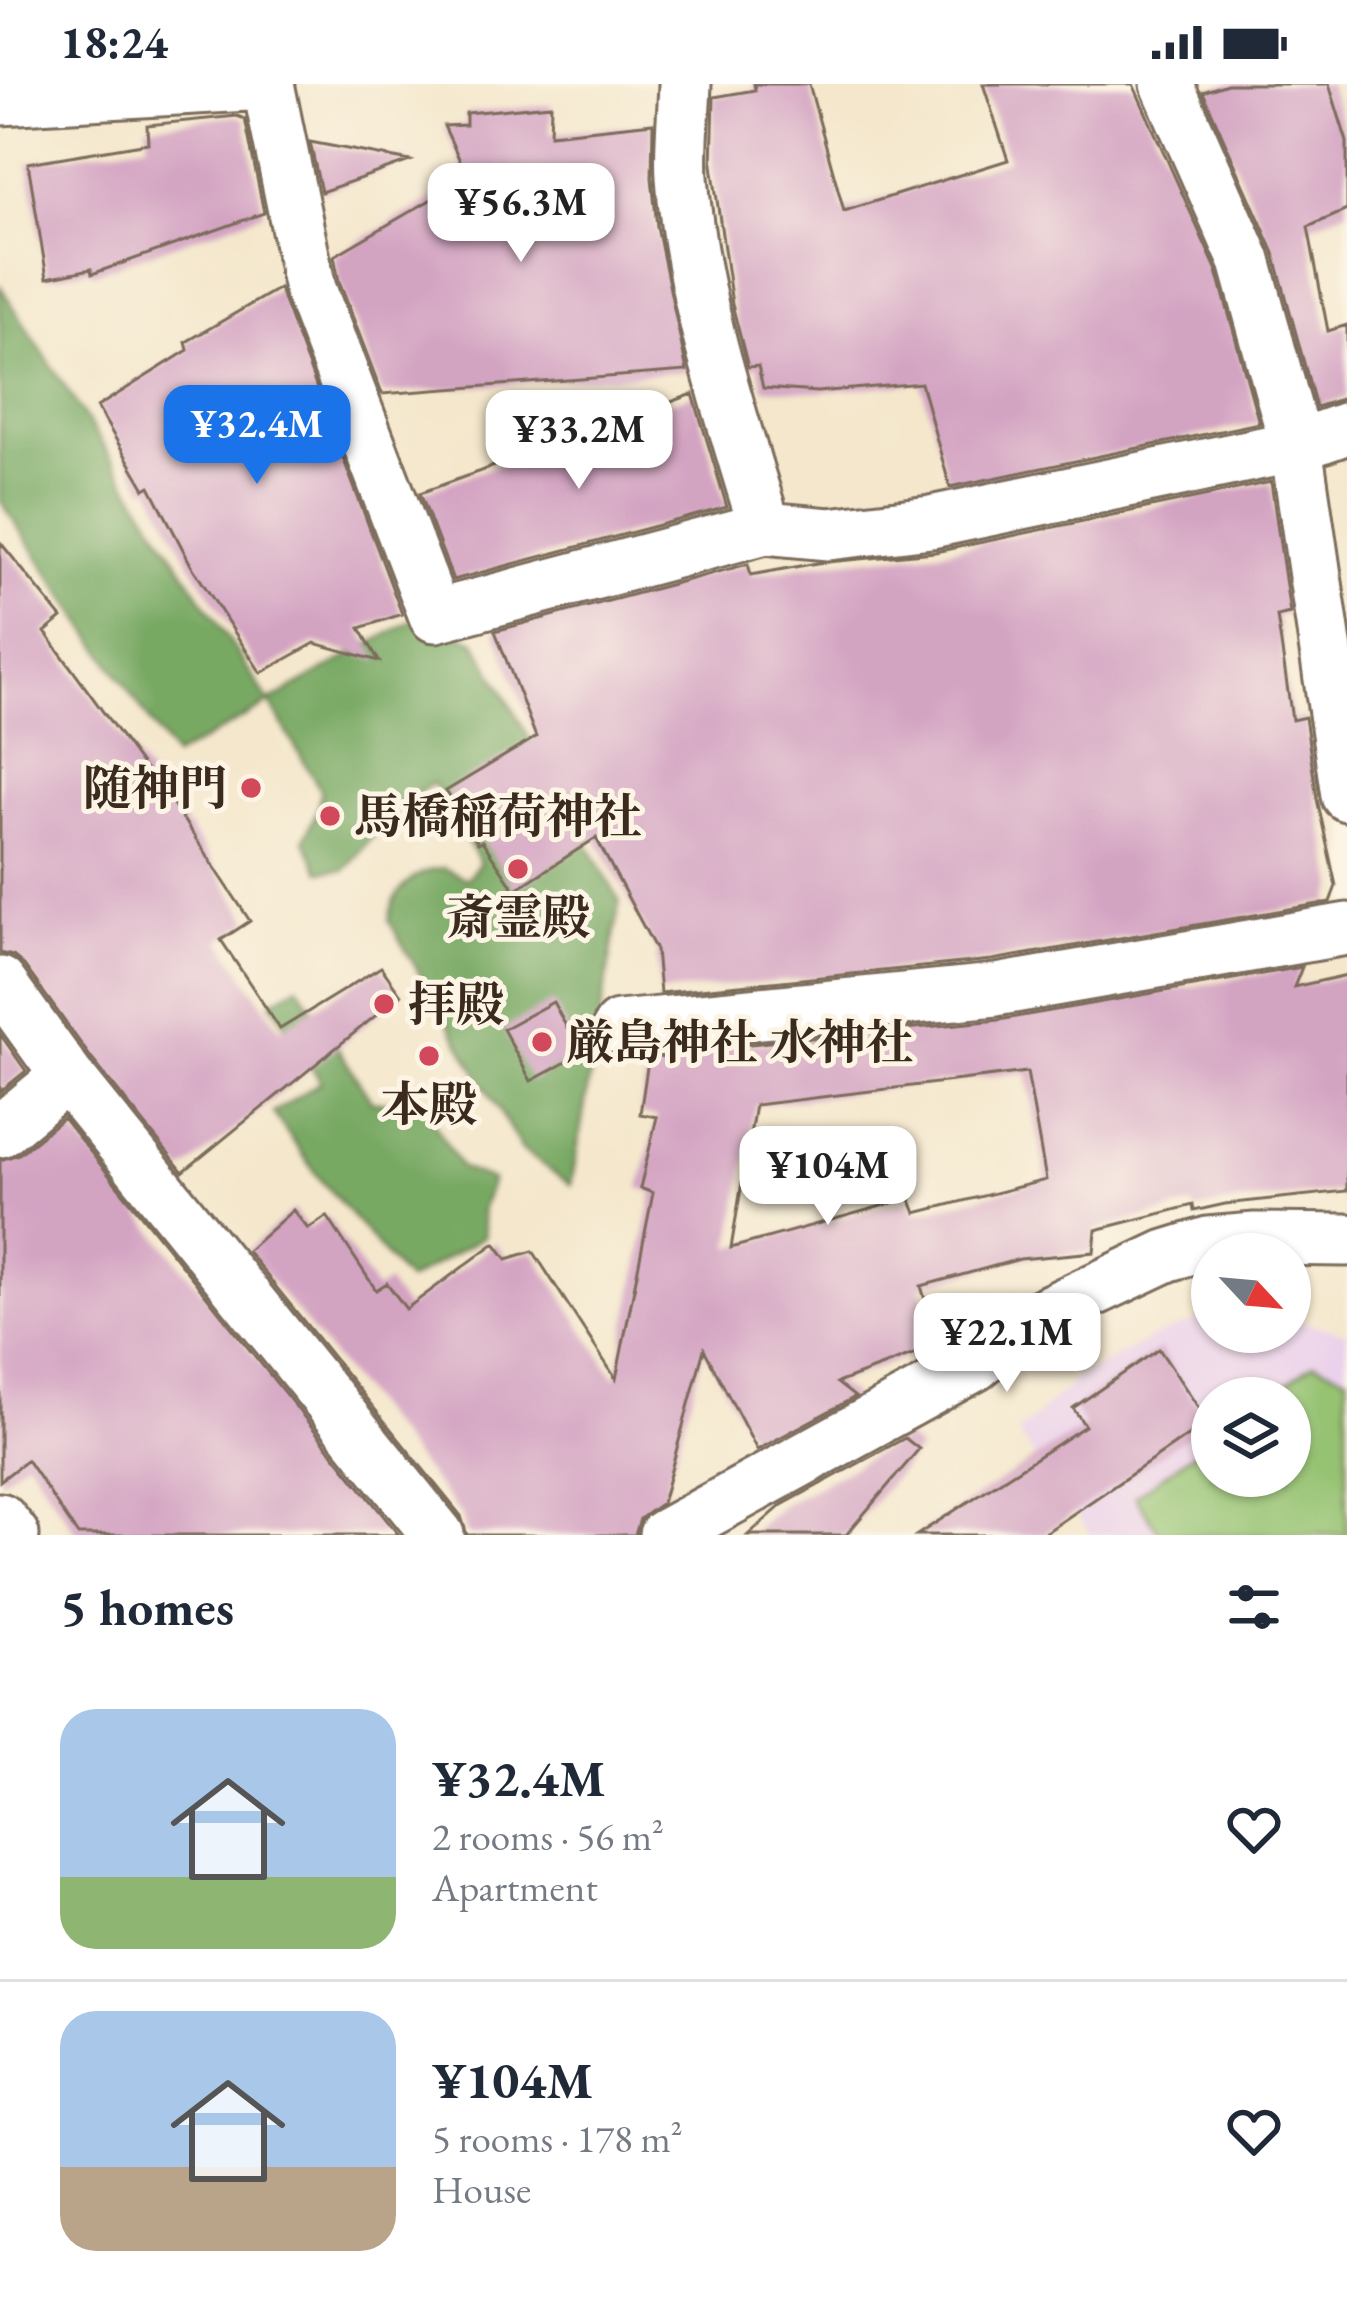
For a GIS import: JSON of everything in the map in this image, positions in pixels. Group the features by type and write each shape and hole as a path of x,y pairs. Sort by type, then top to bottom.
{"street":[{"path":"0,99 267,84 310,290 435,616 765,528 830,534 931,522 1296,446 1347,428"},
{"path":"685,84 682,172 689,244 711,352 765,528"},
{"path":"1167,84 1245,262 1296,446 1347,795"},
{"path":"619,1027 996,990 1347,929"},
{"path":"0,983 67,1076 438,1535"},
{"path":"0,1131 67,1076"},
{"path":"664,1535 975,1365 1026,1322 1166,1256 1208,1243 1347,1240"},
{"path":"0,1519 13,1535"}],"shaded area":[{"path":"1191,1323 1191,1353 1311,1353 1311,1324 1347,1333 1347,1535 1091,1535 1018,1434 1076,1378 1157,1335"}],"green space":[{"path":"0,286 269,702 418,617 475,641 620,902 571,1185 522,1150 389,921 395,900 414,878 443,868 466,879 480,863 433,783 396,809 344,870 320,871 304,839 321,791 270,703 174,757 0,500"},
{"path":"298,985 372,1102 421,1102 461,1168 492,1180 481,1210 484,1236 407,1281 318,1176 273,1113 321,1082 271,1002"},
{"path":"1314,1363 1347,1376 1347,1535 1161,1535 1135,1496 1191,1455 1191,1497 1311,1497 1311,1377 1295,1377"}],"building":[{"path":"754,84 809,84 844,211 1008,160 983,84 1133,84 1217,271 1259,423 950,487 921,383 817,392 763,388 758,366 748,367 732,304 712,165 714,97 755,90"},
{"path":"1227,84 1329,84 1347,142 1347,210 1308,227 1328,331 1347,325 1347,397 1316,407 1274,253 1203,92"},
{"path":"551,105 550,134 653,123 657,227 687,371 382,394 334,256 468,178 444,126 466,125 466,113"},
{"path":"245,119 264,213 92,274 91,269 47,278 28,163 148,143 147,125"},
{"path":"310,142 410,161 321,192"},
{"path":"279,288 402,614 360,628 379,661 315,643 261,673 191,565 150,486 145,489 97,407 188,350 186,342"},
{"path":"693,394 727,507 453,580 420,493"},
{"path":"1271,482 1290,613 1277,616 1292,720 1305,717 1336,886 1330,902 992,960 660,993 656,950 596,838 515,890 446,791 536,737 495,631 748,564 751,575 817,563 935,552"},
{"path":"0,542 62,618 45,632 165,792 250,921 221,940 280,1029 381,967 401,995 183,1172 24,965 0,953"},
{"path":"1302,967 1294,987 1347,975 1347,1191 1194,1211 1193,1205 1096,1230 1094,1252 1020,1259 921,1286 939,1345 837,1383 855,1397 757,1450 704,1349 662,1503 640,1519 635,1535 467,1535 461,1516 247,1251 293,1210 308,1229 327,1216 376,1290 387,1283 406,1309 495,1243 507,1259 533,1251 616,1379 653,1193 640,1188 657,1117 640,1114 649,1054 668,1058 667,1052 999,1020","holes":["1027,1072 1046,1180 916,1213 910,1198 731,1248 755,1105"]},
{"name":"厳島神社 水神社","path":"553,1002 581,1054 531,1081 503,1029"},
{"path":"0,1034 26,1071 0,1092"},
{"path":"63,1118 399,1535 78,1535 27,1460 0,1481 0,1160 19,1154"},
{"path":"1159,1349 1191,1397 1191,1434 1042,1535 917,1535 1085,1426 1073,1408"},
{"path":"905,1438 919,1449 846,1535 748,1535 782,1505"}],"place":[{"name":"随神門","path":"251,788"},
{"name":"馬橋稲荷神社","path":"330,816"},
{"name":"斎霊殿","path":"518,869"},
{"name":"拝殿","path":"384,1004"},
{"name":"厳島神社 水神社","path":"542,1042"},
{"name":"本殿","path":"429,1056"}]}
